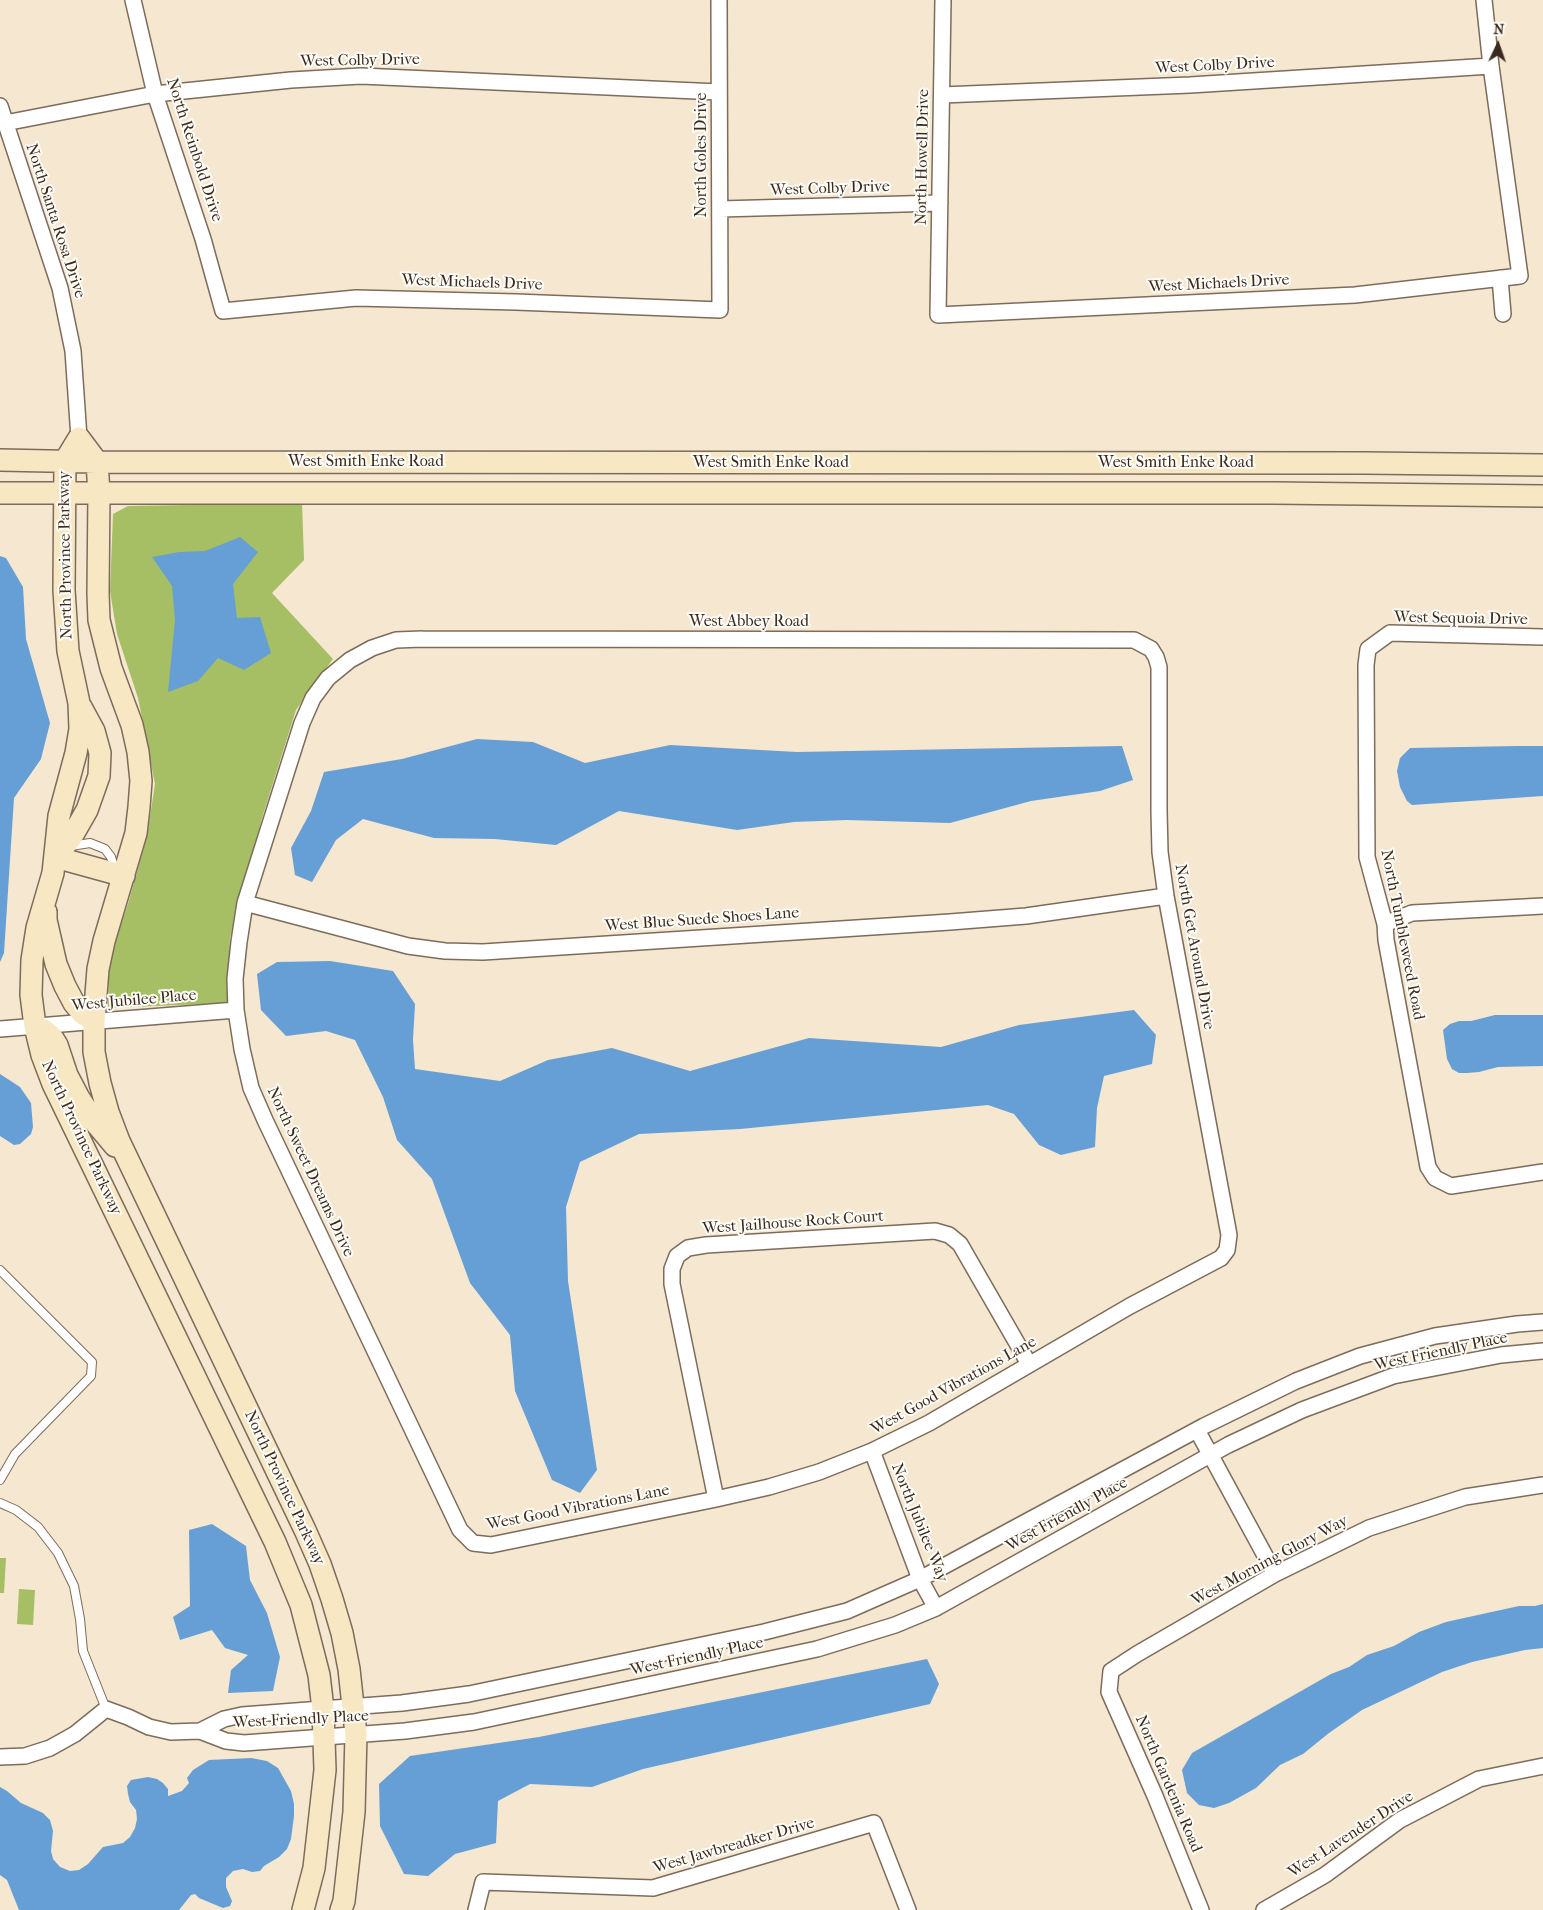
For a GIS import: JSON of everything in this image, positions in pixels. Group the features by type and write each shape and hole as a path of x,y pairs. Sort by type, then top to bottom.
{"street":[{"name":"North Reinbold Drive","path":"133,0 156,94 203,239 223,310"},
{"name":"North Goles Drive","path":"719,0 720,310"},
{"name":"North Howell Drive","path":"938,314 943,0"},
{"path":"1484,0 1491,66"},
{"name":"West Colby Drive","path":"942,95 1190,85 1491,66"},
{"name":"West Michaels Drive","path":"938,314 1354,295 1520,276 1491,66"},
{"name":"West Colby Drive","path":"2,123 156,94 291,80 361,76 719,92"},
{"name":"North Santa Rosa Drive","path":"0,106 2,123 60,288 73,352 79,438"},
{"name":"West Colby Drive","path":"720,209 940,203"},
{"path":"1500,278 1504,314"},
{"name":"West Michaels Drive","path":"223,310 356,298 720,310"},
{"name":"North Province Parkway","path":"303,1910 315,1858 326,1770 324,1709 312,1642 301,1605 290,1574 57,1092 42,1055 35,1026 31,995 32,960 37,928 60,852 59,816 76,753 80,729 79,703 64,621 65,461 79,438 97,462 100,620 111,668 132,725 138,752 140,781 136,833 120,875 98,969 94,1052 108,1112 131,1166 320,1564 342,1633 349,1669 356,1734 354,1812 344,1901 341,1910"},
{"name":"West Smith Enke Road","path":"0,460 97,462 1334,463 1543,465"},
{"name":"West Smith Enke Road","path":"0,493 1273,492 1543,496"},
{"name":"West Sequoia Drive","path":"1380,641 1390,633 1543,637"},
{"name":"West Abbey Road","path":"350,660 372,648 396,640 422,639 1134,640 1151,649"},
{"name":"North Tumbleweed Road","path":"1380,641 1368,650 1366,665 1367,856 1385,924 1386,940 1428,1167 1435,1178 1451,1186 1543,1172"},
{"name":"North Get Around Drive","path":"1151,649 1159,667 1158,811 1160,852 1166,896 1229,1235 1226,1250"},
{"name":"North Sweet Dreams Drive","path":"350,660 328,678 313,698 302,723 246,903 236,970 236,1010 251,1088 265,1120 460,1530 473,1543"},
{"path":"60,852 120,875"},
{"path":"46,894 46,920 56,964 74,1003 83,1014 94,1021"},
{"name":"West Blue Suede Shoes Lane","path":"246,903 408,946 445,951 483,952 1026,916 1166,896"},
{"path":"1385,924 1412,913 1543,906"},
{"name":"West Jubilee Place","path":"0,1030 236,1010"},
{"path":"35,1026 52,1037 79,1098 94,1121 131,1166"},
{"name":"West Jailhouse Rock Court","path":"716,1499 672,1284 672,1269 677,1256 688,1248 706,1245 935,1231 949,1235 960,1244 1029,1364"},
{"name":"West Good Vibrations Lane","path":"473,1543 491,1545 716,1499 768,1487 819,1472 872,1452 928,1423 1171,1283 1221,1258 1226,1250"},
{"name":"West Friendly Place","path":"200,1731 224,1719 242,1715 435,1700 470,1694 773,1630 847,1611 920,1580 1197,1430 1296,1381 1360,1356 1435,1336 1543,1322"},
{"name":"West Friendly Place","path":"200,1731 226,1742 244,1743 439,1727 474,1722 770,1660 855,1638 895,1625 936,1608 1209,1456 1302,1410 1393,1376 1501,1356 1543,1351"},
{"path":"1197,1430 1209,1456 1275,1574"},
{"name":"North Jubilee Way","path":"872,1452 920,1580 936,1608"},
{"name":"West Morning Glory Way","path":"1111,1672 1137,1654 1275,1574 1369,1528 1466,1497 1543,1485"},
{"name":"North Gardenia Road","path":"1111,1672 1109,1692 1155,1796 1201,1910"},
{"path":"0,1757 25,1756 50,1748 74,1734 106,1709 149,1727 171,1732 200,1731"},
{"name":"West Lavender Drive","path":"1264,1910 1325,1874 1400,1820 1479,1779 1543,1766"},
{"name":"West Jawbreadker Drive","path":"476,1910 483,1882 653,1888 874,1823 908,1910"}],"lane":[{"path":"0,1270 92,1362 90,1376 15,1454 0,1480"},
{"path":"0,1503 16,1510 38,1527 58,1553 74,1586 83,1651 106,1709"}],"green space":[{"path":"302,503 304,560 272,593 333,659 296,710 262,818 230,938 228,1003 108,1008 109,959 128,904 147,836 155,784 138,698 117,634 110,591 113,514 128,506"},
{"path":"0,1558 6,1558 4,1593 0,1593"},
{"path":"19,1589 35,1590 33,1625 17,1624"}],"water":[{"path":"240,537 258,552 233,584 237,618 260,617 271,653 244,670 218,658 198,681 168,692 175,620 172,586 152,557 179,552 205,551"},
{"path":"0,556 6,558 23,587 26,639 50,723 41,759 14,798 4,953 0,962"},
{"path":"477,739 533,742 585,763 670,745 797,752 1122,746 1133,780 1100,791 1031,801 950,823 847,820 794,822 737,830 619,811 556,845 495,839 434,838 363,819 336,840 312,882 295,875 291,848 311,811 324,772 402,759"},
{"path":"1543,746 1543,796 1412,805 1407,801 1400,787 1397,771 1400,758 1410,748"},
{"path":"330,961 393,971 415,1004 413,1040 415,1069 500,1081 548,1060 612,1048 690,1071 809,1038 941,1047 1019,1025 1134,1010 1156,1035 1152,1064 1104,1076 1097,1108 1095,1147 1061,1155 1039,1145 1014,1114 988,1105 740,1129 639,1134 580,1162 566,1207 568,1281 597,1470 580,1493 552,1480 515,1391 510,1335 470,1283 432,1179 397,1140 383,1097 355,1040 326,1031 286,1036 261,1010 257,974 277,962"},
{"path":"1495,1015 1543,1015 1543,1066 1498,1067 1467,1073 1459,1073 1452,1069 1447,1059 1443,1030 1450,1024 1459,1021 1471,1021"},
{"path":"0,1074 20,1087 31,1103 33,1127 31,1134 20,1144 14,1145 0,1136"},
{"path":"212,1524 246,1546 250,1580 267,1613 280,1657 273,1691 228,1693 231,1670 248,1655 225,1648 212,1630 180,1640 173,1617 190,1606 189,1530"},
{"path":"1543,1604 1543,1648 1525,1650 1472,1662 1442,1672 1362,1710 1303,1754 1280,1765 1256,1788 1229,1803 1214,1808 1199,1805 1187,1793 1182,1770 1192,1753 1331,1674 1349,1667 1367,1655 1394,1646 1419,1632 1446,1622 1519,1606"},
{"path":"927,1659 939,1684 930,1704 643,1769 592,1787 530,1784 498,1801 496,1843 455,1854 428,1876 404,1874 380,1826 379,1784 410,1756 539,1737"},
{"path":"251,1758 267,1761 278,1768 291,1791 294,1816 291,1839 287,1849 260,1871 252,1872 243,1869 233,1871 226,1878 226,1887 232,1901 230,1906 223,1908 199,1898 195,1894 191,1895 179,1910 19,1910 7,1880 0,1875 0,1787 21,1803 43,1813 50,1820 53,1831 51,1851 53,1859 60,1867 70,1871 79,1870 88,1864 103,1847 123,1843 130,1837 137,1819 136,1810 130,1802 128,1794 127,1786 131,1780 148,1777 157,1779 168,1789 168,1796 182,1791 189,1783 187,1778 193,1770 209,1760"}]}
